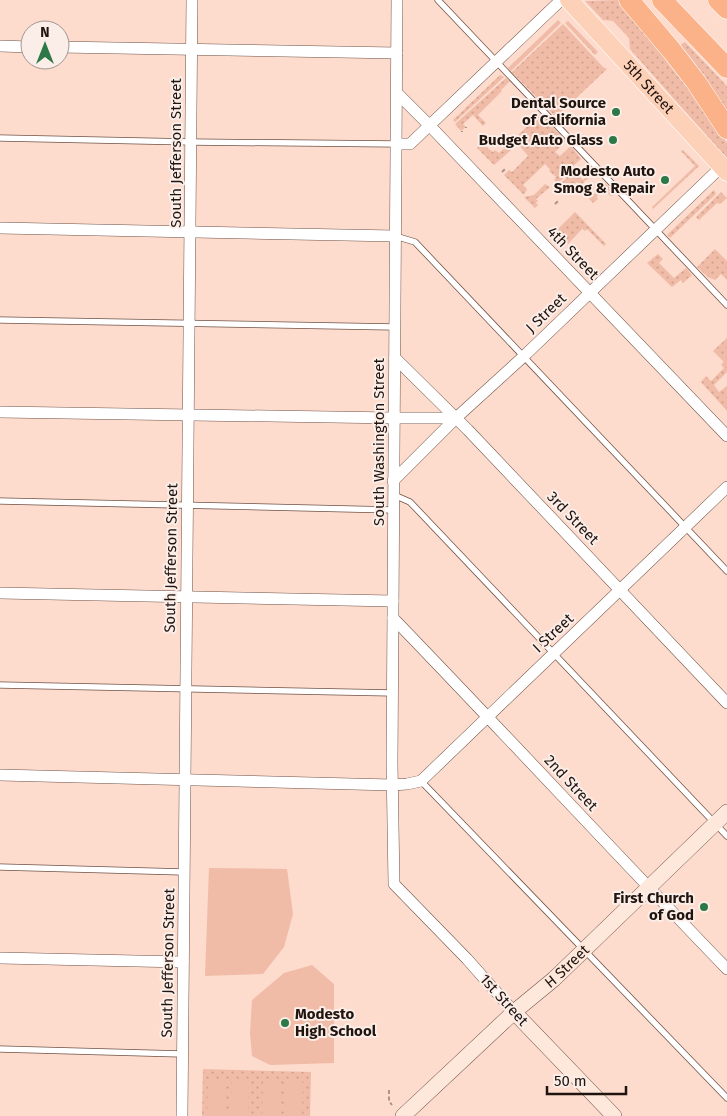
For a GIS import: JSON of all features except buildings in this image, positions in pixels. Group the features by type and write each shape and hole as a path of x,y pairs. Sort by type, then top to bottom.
{"highway":[{"path":"629,0 696,82 727,129"},
{"path":"662,0 727,68"},
{"path":"718,0 727,9"}],"main road":[{"name":"5th Street","path":"569,0 724,170"},
{"name":"H Street","path":"403,1116 514,1012 584,951 727,812"},
{"name":"1st Street","path":"514,1012 614,1116"}],"street":[{"name":"South Jefferson Street","path":"182,1116 192,0"},
{"name":"South Washington Street","path":"394,884 392,785 393,481 397,0"},
{"path":"397,144 410,144 561,0"},
{"path":"0,46 20,47"},
{"path":"70,47 397,54"},
{"name":"4th Street","path":"397,93 727,436"},
{"name":"J Street","path":"393,481 456,418 655,229 724,170"},
{"path":"0,228 395,236"},
{"name":"3rd Street","path":"394,358 456,418 727,703"},
{"path":"0,412 456,418"},
{"name":"I Street","path":"421,781 727,487"},
{"path":"0,594 393,601"},
{"name":"2nd Street","path":"393,618 727,969"},
{"path":"0,775 392,785 421,781"},
{"name":"1st Street","path":"394,884 467,959 514,1012"},
{"path":"0,958 183,962"}],"lane":[{"path":"438,0 727,305"},
{"path":"0,138 397,144"},
{"path":"395,236 415,242 727,571"},
{"path":"0,320 395,327"},
{"path":"393,495 410,502 727,836"},
{"path":"0,501 393,510"},
{"path":"0,684 393,693"},
{"path":"421,781 727,1098"},
{"path":"0,867 184,872"},
{"path":"0,1049 182,1054"}],"path":[{"path":"502,172 505,169"},
{"path":"554,204 559,200"},
{"path":"389,1090 389,1101 392,1105"}],"shaded area":[{"path":"620,0 704,107 727,143 727,159 630,49 629,38 613,21 603,20 585,1"},
{"path":"558,20 561,23 511,71 508,68"},
{"path":"568,21 598,52 595,55 565,23"},
{"path":"563,24 607,69 556,117 512,72"},
{"path":"685,42 727,86 727,118 676,48"},
{"path":"500,75 504,77 455,122 453,120"},
{"path":"506,78 510,81 478,115 486,123 483,126 473,115 463,124 466,127 461,131 455,124"},
{"path":"540,114 566,141 555,152 560,156 571,146 581,159 557,184 554,180 556,177 545,164 523,185 527,189 524,195 504,175 509,170 512,172 528,156 518,144 494,165 477,148 482,144 493,152 495,150 499,153"},
{"path":"683,150 699,166 653,209 652,207 695,166 681,151"},
{"path":"573,171 583,180 592,171 594,172 572,194 579,186 577,182 568,189 565,189 560,184"},
{"path":"605,183 615,194 611,196 604,191 596,197 598,199 593,203 589,199"},
{"path":"545,184 550,187 536,199 538,205 535,208 524,197 534,195"},
{"path":"714,190 716,194 670,238 667,235"},
{"path":"721,192 727,198 720,204 717,203 699,220 696,217"},
{"path":"575,212 606,244 604,246 587,229 585,231 582,229 568,244 556,231"},
{"path":"715,249 727,261 727,280 721,274 715,280 708,277 697,267"},
{"path":"658,254 663,259 659,263 674,278 686,268 692,275 683,283 681,280 672,287 647,263"},
{"path":"727,338 727,372 714,385 719,392 727,386 727,411 701,382 706,376 711,381 724,368 721,365 724,362 713,351"},
{"path":"209,868 287,869 293,914 284,947 263,974 205,976"},
{"path":"312,965 334,984 334,1063 270,1065 252,1056 250,1033 252,1000 284,973"},
{"path":"203,1069 311,1072 310,1116 202,1116"},
{"path":"208,1079 226,1080 225,1116 207,1116"},
{"path":"232,1080 249,1080 248,1116 231,1116"},
{"path":"263,1080 280,1081 279,1116 262,1116"},
{"path":"286,1081 303,1082 302,1116 284,1116"}],"place":[{"name":"Dental Source of California","path":"616,112"},
{"name":"Budget Auto Glass","path":"613,140"},
{"name":"Modesto Auto Smog & Repair","path":"665,180"},
{"name":"First Church of God","path":"704,907"},
{"name":"Modesto High School","path":"285,1023"}]}
